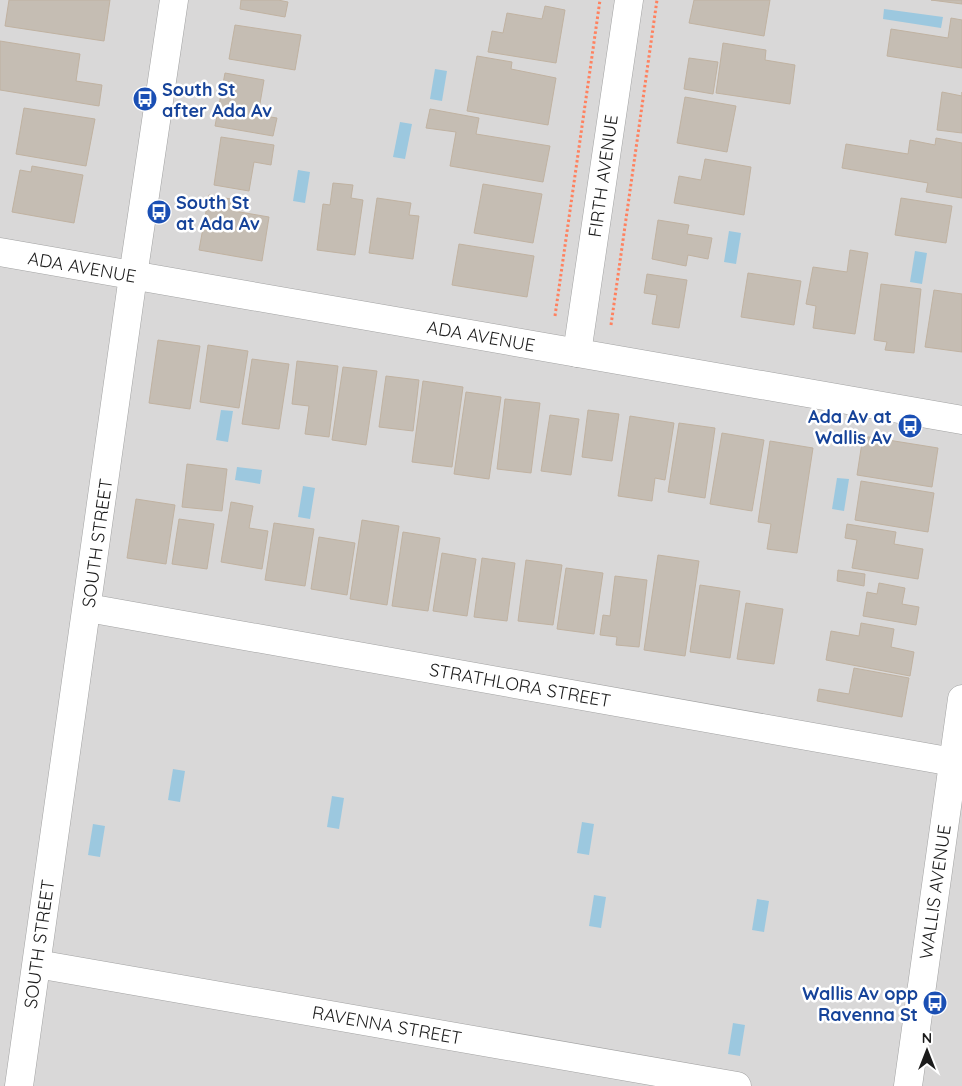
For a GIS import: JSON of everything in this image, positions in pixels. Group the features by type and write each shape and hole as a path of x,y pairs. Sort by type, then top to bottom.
{"street":[{"name":"SOUTH STREET","path":"19,1086 88,608 133,276 174,0"},
{"name":"FIRTH AVENUE","path":"577,353 629,0"},
{"name":"ADA AVENUE","path":"0,252 962,420"},
{"name":"STRATHLORA STREET","path":"88,608 953,762"},
{"name":"WALLIS AVENUE","path":"908,1086 962,699"},
{"name":"RAVENNA STREET","path":"37,964 736,1086"}],"path":[{"path":"555,316 600,0"},
{"path":"611,325 657,0"}],"shaded area":[{"path":"0,0 962,0 962,1086 0,1086"}],"water":[{"path":"884,9 943,17 941,28 883,19"},
{"path":"435,69 447,71 442,101 430,99"},
{"path":"400,122 412,124 405,159 393,157"},
{"path":"298,170 310,172 305,203 293,201"},
{"path":"729,231 741,233 736,264 724,262"},
{"path":"915,251 927,253 922,284 910,282"},
{"path":"221,410 233,411 228,442 216,440"},
{"path":"237,467 262,470 260,484 235,480"},
{"path":"837,478 849,479 844,511 832,509"},
{"path":"303,486 315,488 310,519 298,517"},
{"path":"173,769 185,771 180,802 168,800"},
{"path":"332,796 344,798 339,829 327,827"},
{"path":"582,822 594,824 589,855 577,853"},
{"path":"93,824 105,826 100,857 88,855"},
{"path":"594,895 606,897 601,928 589,926"},
{"path":"757,899 769,901 764,932 752,930"},
{"path":"733,1023 745,1025 740,1056 728,1054"}],"building":[{"path":"9,0 110,0 104,41 5,26"},
{"path":"241,0 278,0 288,2 285,17 240,9"},
{"path":"694,0 770,0 764,36 689,23"},
{"path":"931,0 962,0 962,4"},
{"path":"545,6 565,10 556,63 488,52 492,31 503,33 507,13 542,19"},
{"path":"951,18 962,20 962,68 887,56 891,29 948,38"},
{"path":"235,25 301,35 295,70 229,59"},
{"path":"0,41 80,54 76,81 102,85 99,106 0,90"},
{"path":"723,43 766,50 765,60 795,65 790,104 716,93"},
{"path":"477,56 512,62 511,69 556,78 548,125 467,111"},
{"path":"689,58 718,62 713,94 684,89"},
{"path":"225,73 264,80 258,115 277,118 273,136 215,126"},
{"path":"942,92 962,96 962,133 937,130"},
{"path":"685,97 736,106 727,152 677,143"},
{"path":"24,108 95,119 86,166 16,154"},
{"path":"430,109 479,118 476,134 550,146 543,182 450,166 456,132 426,128"},
{"path":"221,137 274,145 271,165 254,162 249,191 214,185"},
{"path":"936,138 962,143 962,198 926,192 928,183 842,168 846,144 908,154 910,140 935,145"},
{"path":"705,159 751,167 744,215 674,203 679,176 701,180"},
{"path":"32,166 83,175 74,223 12,212 20,170 31,172"},
{"path":"333,183 353,185 351,198 363,200 355,255 317,250 323,204 330,205"},
{"path":"483,184 542,194 533,243 474,233"},
{"path":"209,195 236,200 234,211 269,217 262,261 199,250"},
{"path":"377,198 411,203 409,215 419,216 413,259 369,253"},
{"path":"901,198 952,206 946,243 895,235"},
{"path":"658,220 689,225 687,234 712,238 708,259 688,255 686,266 652,259"},
{"path":"459,244 534,256 527,297 452,285"},
{"path":"850,250 868,253 855,334 813,328 816,306 806,304 813,267 847,272"},
{"path":"748,273 801,281 794,325 741,317"},
{"path":"647,274 687,280 679,328 652,324 657,295 644,293"},
{"path":"881,284 921,289 914,353 885,350 887,342 874,340"},
{"path":"934,290 962,294 962,352 925,347"},
{"path":"158,340 200,346 190,409 149,403"},
{"path":"208,345 248,351 239,408 200,402"},
{"path":"252,359 289,364 279,429 242,424"},
{"path":"297,361 338,366 329,437 305,434 309,406 292,404"},
{"path":"343,367 377,371 366,445 332,440"},
{"path":"386,376 419,380 413,431 379,427"},
{"path":"423,381 463,387 452,467 412,462"},
{"path":"466,392 501,397 489,479 454,474"},
{"path":"505,399 540,403 531,473 497,469"},
{"path":"588,410 619,414 612,461 582,457"},
{"path":"550,415 579,419 571,475 541,471"},
{"path":"630,416 674,423 665,480 655,478 652,501 618,496"},
{"path":"679,423 715,428 705,498 668,492"},
{"path":"722,433 764,440 752,511 710,504"},
{"path":"863,436 938,448 932,487 857,475"},
{"path":"770,441 813,448 797,553 767,549 771,524 758,522"},
{"path":"187,464 227,469 222,511 182,507"},
{"path":"861,481 934,493 928,532 855,520"},
{"path":"136,499 175,505 166,564 127,558"},
{"path":"231,502 253,506 249,528 268,531 262,569 221,562"},
{"path":"179,519 214,524 207,569 172,564"},
{"path":"362,520 399,526 387,605 350,599"},
{"path":"274,523 314,529 305,586 265,580"},
{"path":"847,524 896,532 894,544 923,549 918,579 852,568 857,540 845,538"},
{"path":"403,532 440,538 428,611 392,606"},
{"path":"319,537 355,543 347,595 311,589"},
{"path":"442,553 476,559 467,616 433,611"},
{"path":"658,555 699,561 685,656 644,650"},
{"path":"482,558 515,563 507,621 474,617"},
{"path":"526,560 562,565 553,625 518,621"},
{"path":"566,568 603,573 594,634 557,629"},
{"path":"838,570 865,574 864,586 837,581"},
{"path":"615,576 647,580 639,647 616,645 617,637 600,635 603,615 610,616"},
{"path":"879,583 905,588 902,604 919,607 916,625 863,616 867,592 877,594"},
{"path":"700,585 740,591 730,658 690,652"},
{"path":"746,603 783,609 774,664 737,659"},
{"path":"861,623 894,629 891,647 914,652 910,676 826,660 831,631 859,636"},
{"path":"854,668 909,678 902,717 817,701 819,689 849,694"}],"place":[{"name":"South St after Ada Av","path":"145,99"},
{"name":"South St at Ada Av","path":"159,212"},
{"name":"Ada Av at Wallis Av","path":"910,426"},
{"name":"Wallis Av opp Ravenna St","path":"935,1003"}]}
